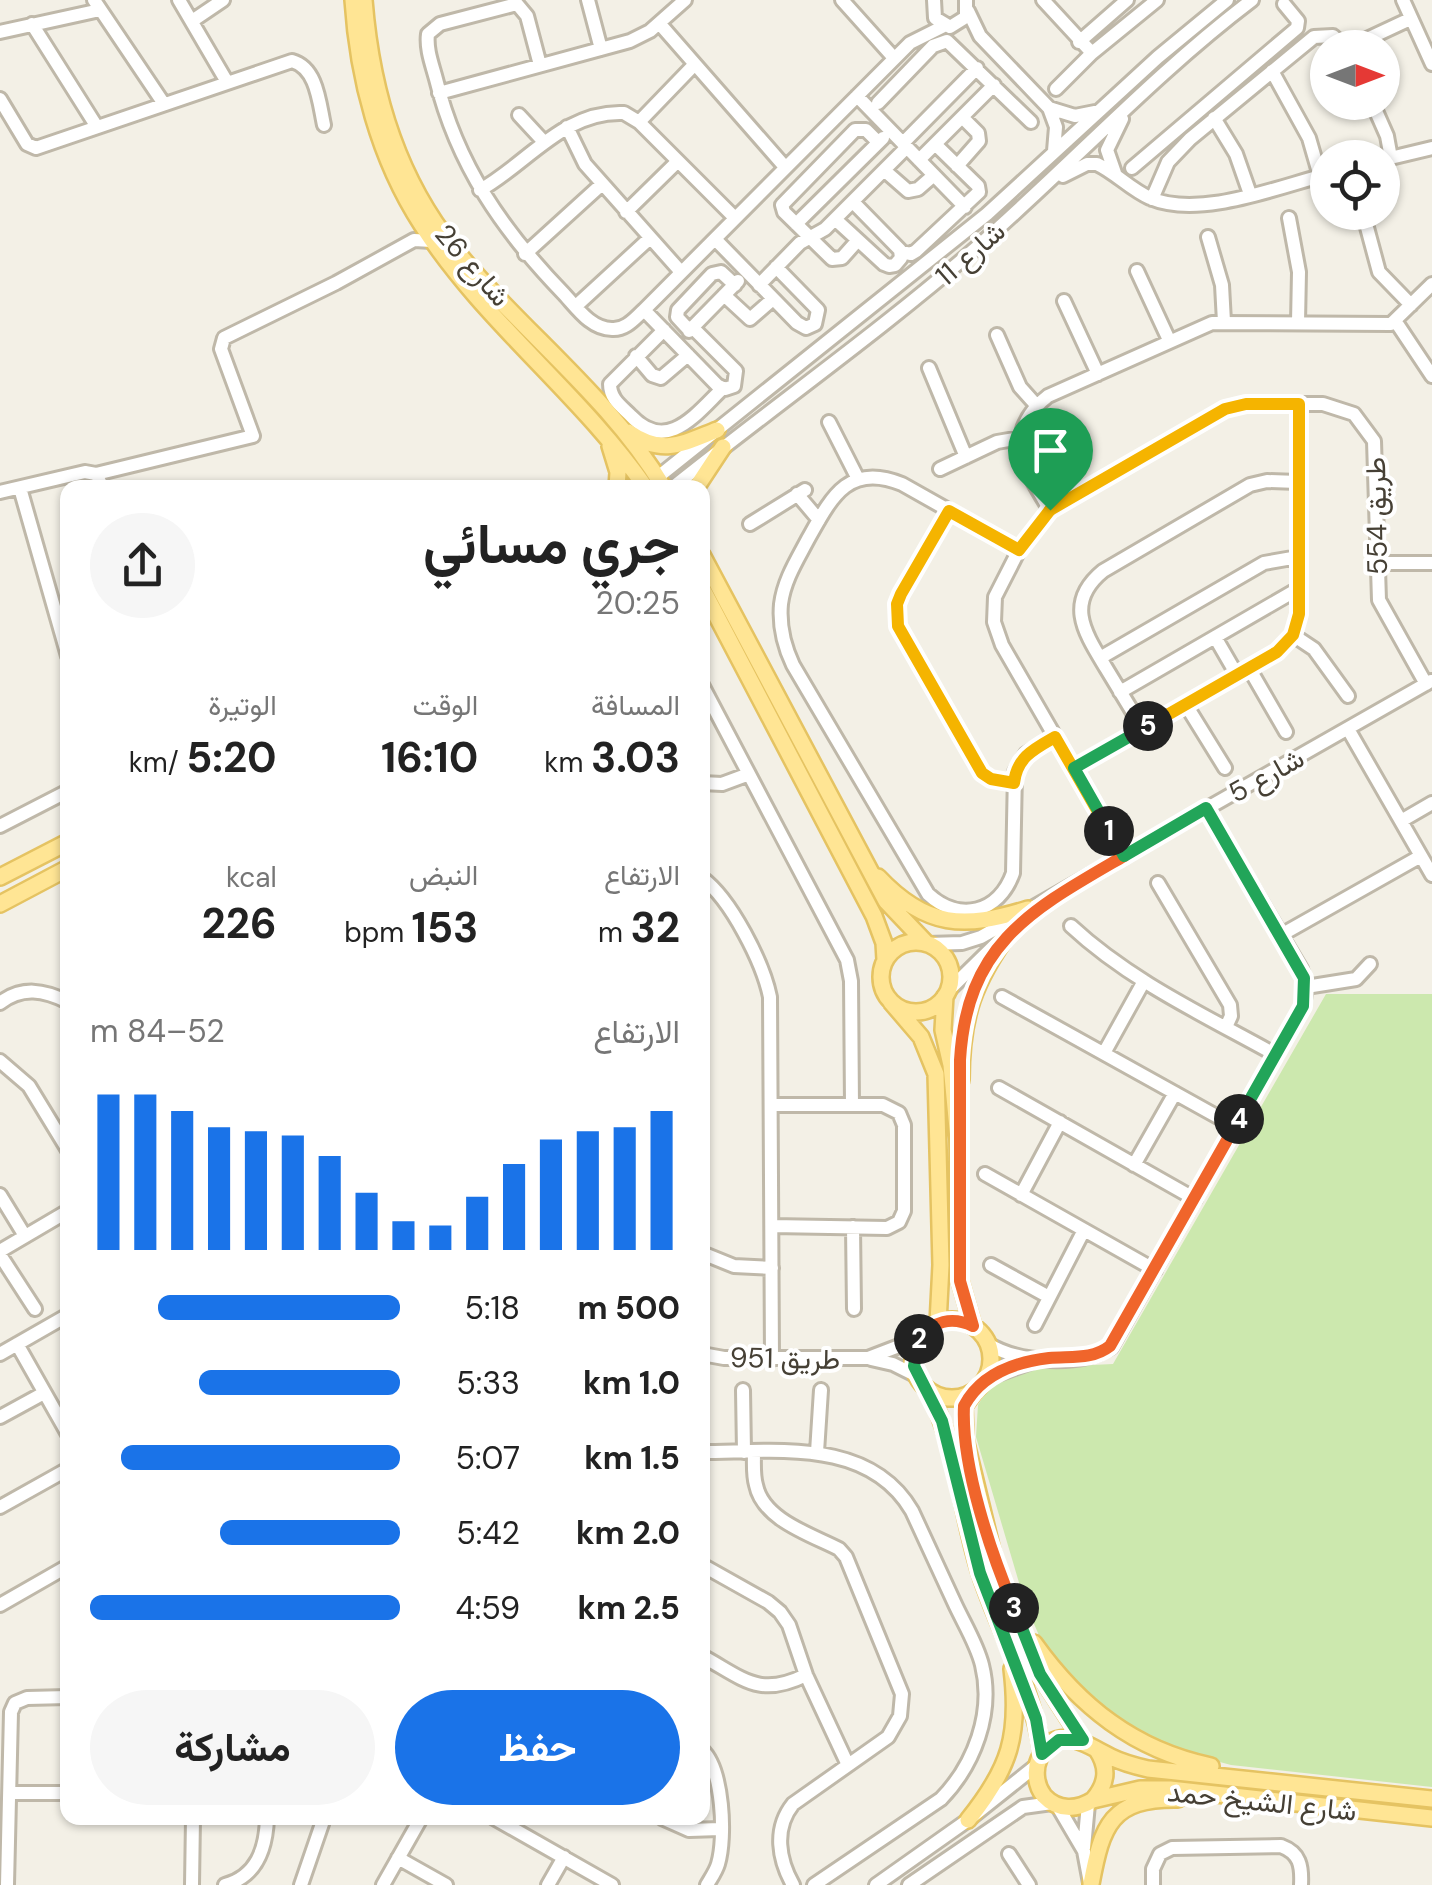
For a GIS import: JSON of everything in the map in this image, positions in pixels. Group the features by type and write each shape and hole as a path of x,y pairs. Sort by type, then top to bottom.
{"main road":[{"name":"شارع 26","path":"352,0 358,54 376,126 418,233 432,241 502,322 612,430"},
{"name":"شارع 26","path":"364,0 369,52 381,107 400,158 430,214 474,272 569,368 647,480"},
{"path":"617,480 612,430 660,447 675,446 717,430"},
{"path":"701,480 723,447"},
{"path":"710,569 894,912 946,958 951,980 943,1030 951,1065 958,1139"},
{"path":"710,603 874,916 886,960 881,977 891,1002 922,1037 936,1074 941,1265 938,1323"},
{"path":"0,878 60,846"},
{"path":"864,861 908,904 938,920 990,921 1028,909"},
{"path":"0,904 60,872"},
{"path":"973,1326 956,1320 938,1323 920,1338 914,1356 917,1376 942,1421 980,1573 1036,1719 1038,1784 1055,1804 1076,1808 1091,1802 1105,1778 1105,1766 1040,1674 996,1566 965,1439 964,1406 987,1378 992,1361 988,1344 973,1326 960,1281 958,1139 962,1037 979,978 1011,930"},
{"path":"886,960 898,947 916,942 927,944"},
{"path":"891,1002 919,1012 930,1010 947,994"},
{"path":"928,1390 946,1398 975,1392"},
{"path":"1020,1622 1076,1694 1132,1738 1161,1753 1268,1780"},
{"path":"968,1820 996,1785 1012,1739 1015,1698 1009,1650"},
{"path":"1040,1759 1059,1740 1090,1746"},
{"name":"شارع الشيخ حمد","path":"1090,1746 1148,1770 1432,1800"},
{"name":"شارع الشيخ حمد","path":"1091,1802 1140,1790 1170,1790 1432,1822"},
{"path":"1091,1885 1102,1836 1112,1817 1132,1803 1164,1799 1268,1801"}],"street":[{"path":"179,0 227,82"},
{"path":"192,21 223,0"},
{"path":"588,0 601,49"},
{"path":"440,93 640,36 685,0"},
{"path":"842,0 894,58"},
{"path":"1044,0 1086,49"},
{"path":"1056,89 1127,0"},
{"path":"1086,49 1157,0"},
{"name":"شارع 11","path":"657,480 958,238 1227,0"},
{"name":"شارع 11","path":"682,480 884,325 1054,179 1167,68 1252,0"},
{"path":"1402,0 1428,47 1432,64"},
{"path":"540,65 527,16 517,4 440,24 430,29 427,39 452,132 480,190 525,254 590,321 612,330 628,324 644,310 910,42 933,2"},
{"path":"933,2 934,18 980,36"},
{"path":"910,42 962,22 968,4"},
{"path":"968,4 980,36 1049,108 1056,134 1053,154"},
{"path":"1132,168 1299,24 1284,4"},
{"path":"0,32 97,5 164,104"},
{"path":"1386,30 1410,19"},
{"path":"32,24 97,127"},
{"path":"659,24 785,167"},
{"path":"1152,198 1168,162 1190,139 1310,40"},
{"path":"878,103 940,42 954,44 1031,122"},
{"path":"1280,42 1290,56"},
{"path":"0,99 27,144 36,148 282,62 300,63 311,75 324,124"},
{"path":"640,122 694,65"},
{"path":"759,284 854,202 977,68"},
{"path":"1272,71 1310,140"},
{"path":"919,160 994,85"},
{"path":"857,96 965,207"},
{"path":"1049,108 1075,116 1098,112"},
{"path":"1116,176 1107,150 1126,109"},
{"path":"480,190 567,127 615,113 640,122 735,218"},
{"path":"519,115 544,142"},
{"path":"957,166 979,141 978,132 962,116"},
{"path":"1214,118 1236,154 1250,194"},
{"path":"567,127 579,156 681,272"},
{"path":"1178,128 1190,139"},
{"path":"858,240 842,258 835,260 784,212 782,203 855,130 866,130 878,142"},
{"path":"796,224 890,130"},
{"path":"854,202 901,252 914,253 978,194 979,188 935,144"},
{"path":"1400,156 1432,148"},
{"path":"626,212 678,161"},
{"path":"1054,179 1092,164 1152,198 1184,206 1310,179"},
{"path":"884,170 908,191 918,189 934,175"},
{"path":"525,254 602,184"},
{"path":"1289,218 1299,272 1298,322"},
{"path":"836,219 886,266 898,264 901,252"},
{"path":"1368,230 1379,272 1412,304 1432,307"},
{"path":"0,492 85,472 96,474 253,436 221,350 224,338 237,328 336,283 418,233"},
{"path":"576,306 650,238"},
{"path":"714,238 800,326 811,327 818,320 815,306 776,267"},
{"path":"1208,238 1222,285 1224,322"},
{"path":"1137,271 1169,340"},
{"path":"664,330 612,380 610,392 637,423 662,432 681,427 722,389 734,386 736,371 677,313 718,272 735,284"},
{"path":"677,343 747,272"},
{"path":"1050,510 1024,463 1020,438 1036,406 1048,396 1201,326 1224,322 1396,322 1432,284"},
{"path":"724,295 750,319 773,299"},
{"path":"1064,301 1098,374"},
{"path":"644,310 722,389"},
{"path":"1396,322 1432,376"},
{"path":"998,335 1020,387 1036,406"},
{"path":"636,356 652,375 661,378 688,355"},
{"path":"929,368 966,457"},
{"name":"طريق 554","path":"1124,856 1002,645 994,622 995,597 1019,550 1050,510 1225,409 1246,404 1322,404 1344,408 1362,422 1374,441 1379,600 1429,682"},
{"path":"1074,768 1277,652 1293,635 1299,614 1299,404"},
{"path":"830,422 858,480"},
{"path":"940,469 997,442 1020,438"},
{"path":"96,474 99,480"},
{"path":"1019,550 888,478 858,480 835,494 784,586 780,618 786,650 928,894 938,904 964,912 977,911 990,906 1008,886 1014,856 1015,772 1026,754 1055,737"},
{"path":"1143,729 1086,636 1081,616 1084,595 1095,577 1250,485 1298,482"},
{"path":"20,488 60,628"},
{"path":"750,524 801,492 819,520"},
{"path":"949,511 901,594 897,604 898,626 982,773 991,779 1014,783"},
{"path":"1100,658 1264,563 1298,557"},
{"path":"1377,563 1432,563"},
{"path":"1120,692 1298,589"},
{"path":"1293,635 1314,648 1348,696"},
{"path":"1215,637 1286,732"},
{"name":"شارع 5","path":"927,944 972,941 1429,682"},
{"path":"710,700 847,960 851,982 852,1104"},
{"path":"1186,705 1225,768"},
{"path":"1348,729 1432,875"},
{"path":"710,783 722,784 749,774"},
{"path":"0,826 60,794"},
{"path":"1401,821 1432,802"},
{"path":"988,1344 1009,1354 1048,1358 1094,1356 1110,1346 1303,1006 1306,987 1301,969 1206,808"},
{"path":"1281,935 1421,856"},
{"path":"1158,882 1230,1005 1226,1027"},
{"path":"710,886 722,897 766,982 772,1005 772,1359"},
{"name":"شارع 5","path":"947,994 1011,930 1049,900"},
{"path":"1071,926 1102,954 1144,981 1276,1055"},
{"path":"1306,987 1356,979 1370,964"},
{"path":"1104,1053 1144,981"},
{"path":"0,1003 25,991 60,999"},
{"path":"1002,997 1236,1126"},
{"path":"0,1060 29,1086 60,1137"},
{"path":"1000,1088 1195,1199"},
{"path":"1134,1165 1175,1093"},
{"path":"772,1105 890,1107 899,1113 904,1125 902,1219 887,1228 772,1226"},
{"path":"1022,1194 1060,1122"},
{"path":"985,1174 1156,1270"},
{"path":"0,1195 25,1236"},
{"path":"35,1309 0,1253 60,1215"},
{"path":"854,1227 854,1308"},
{"path":"1035,1325 1084,1230"},
{"path":"710,1256 734,1266 772,1268"},
{"path":"991,1265 1049,1297"},
{"path":"0,1354 60,1319"},
{"name":"طريق 951","path":"868,1358 920,1338"},
{"path":"16,1344 60,1418"},
{"name":"طريق 951","path":"710,1355 772,1359 868,1358 917,1376"},
{"path":"987,1378 1013,1366 1048,1358"},
{"path":"744,1390 749,1452 756,1487 766,1506 779,1518 840,1549 901,1686 900,1716 888,1737 792,1804 786,1813 780,1848 782,1866 793,1885"},
{"path":"818,1452 821,1390"},
{"path":"0,1416 44,1393"},
{"path":"710,1452 818,1452 868,1469 907,1502 982,1663 984,1713 974,1751 957,1782 941,1799 814,1885"},
{"path":"0,1507 60,1473"},
{"path":"710,1569 768,1602 790,1625 806,1675 848,1765"},
{"path":"0,1605 60,1571"},
{"path":"710,1660 768,1688 806,1675"},
{"path":"7,1885 10,1729 15,1703 60,1697"},
{"path":"876,1885 968,1820 1040,1759"},
{"path":"707,1885 718,1864 720,1830 716,1770 710,1761"},
{"path":"10,1794 60,1793"},
{"path":"1091,1802 1084,1851 1091,1885"},
{"path":"909,1885 1023,1807 1055,1804 1084,1851"},
{"path":"192,1885 193,1825"},
{"path":"224,1885 245,1876 256,1864 265,1846 266,1825"},
{"path":"304,1882 322,1825"},
{"path":"383,1885 418,1825"},
{"path":"506,1825 612,1885"},
{"path":"678,1825 689,1830 720,1830"},
{"path":"1153,1885 1153,1870 1160,1854 1172,1848 1281,1846 1298,1858 1302,1885"},
{"path":"1009,1854 1028,1885"},
{"path":"398,1858 446,1885"},
{"path":"548,1885 564,1858"}],"green space":[{"path":"1326,994 1432,994 1432,1787 1231,1765 1164,1747 1118,1723 1047,1654 1025,1603 976,1437 978,1405 989,1387 1029,1368 1113,1364"}],"route":[{"path":"1050,510 1019,550 949,511 901,594 896,616 902,637 982,773 991,779 1014,783 1015,772 1026,754 1055,737 1124,856 1049,900 1011,930 979,978 962,1037 958,1139 960,1281 973,1326 956,1320 938,1323 920,1338 914,1356 917,1376 942,1421 980,1573 1022,1678 1036,1719 1042,1754 1059,1740 1083,1740 1040,1674 996,1566 965,1439 964,1406 987,1378 998,1372 1048,1358 1094,1356 1117,1339 1306,997 1301,969 1206,808 1124,856 1074,768 1277,652 1293,635 1299,614 1299,404 1246,404 1225,409 1050,510"}]}
